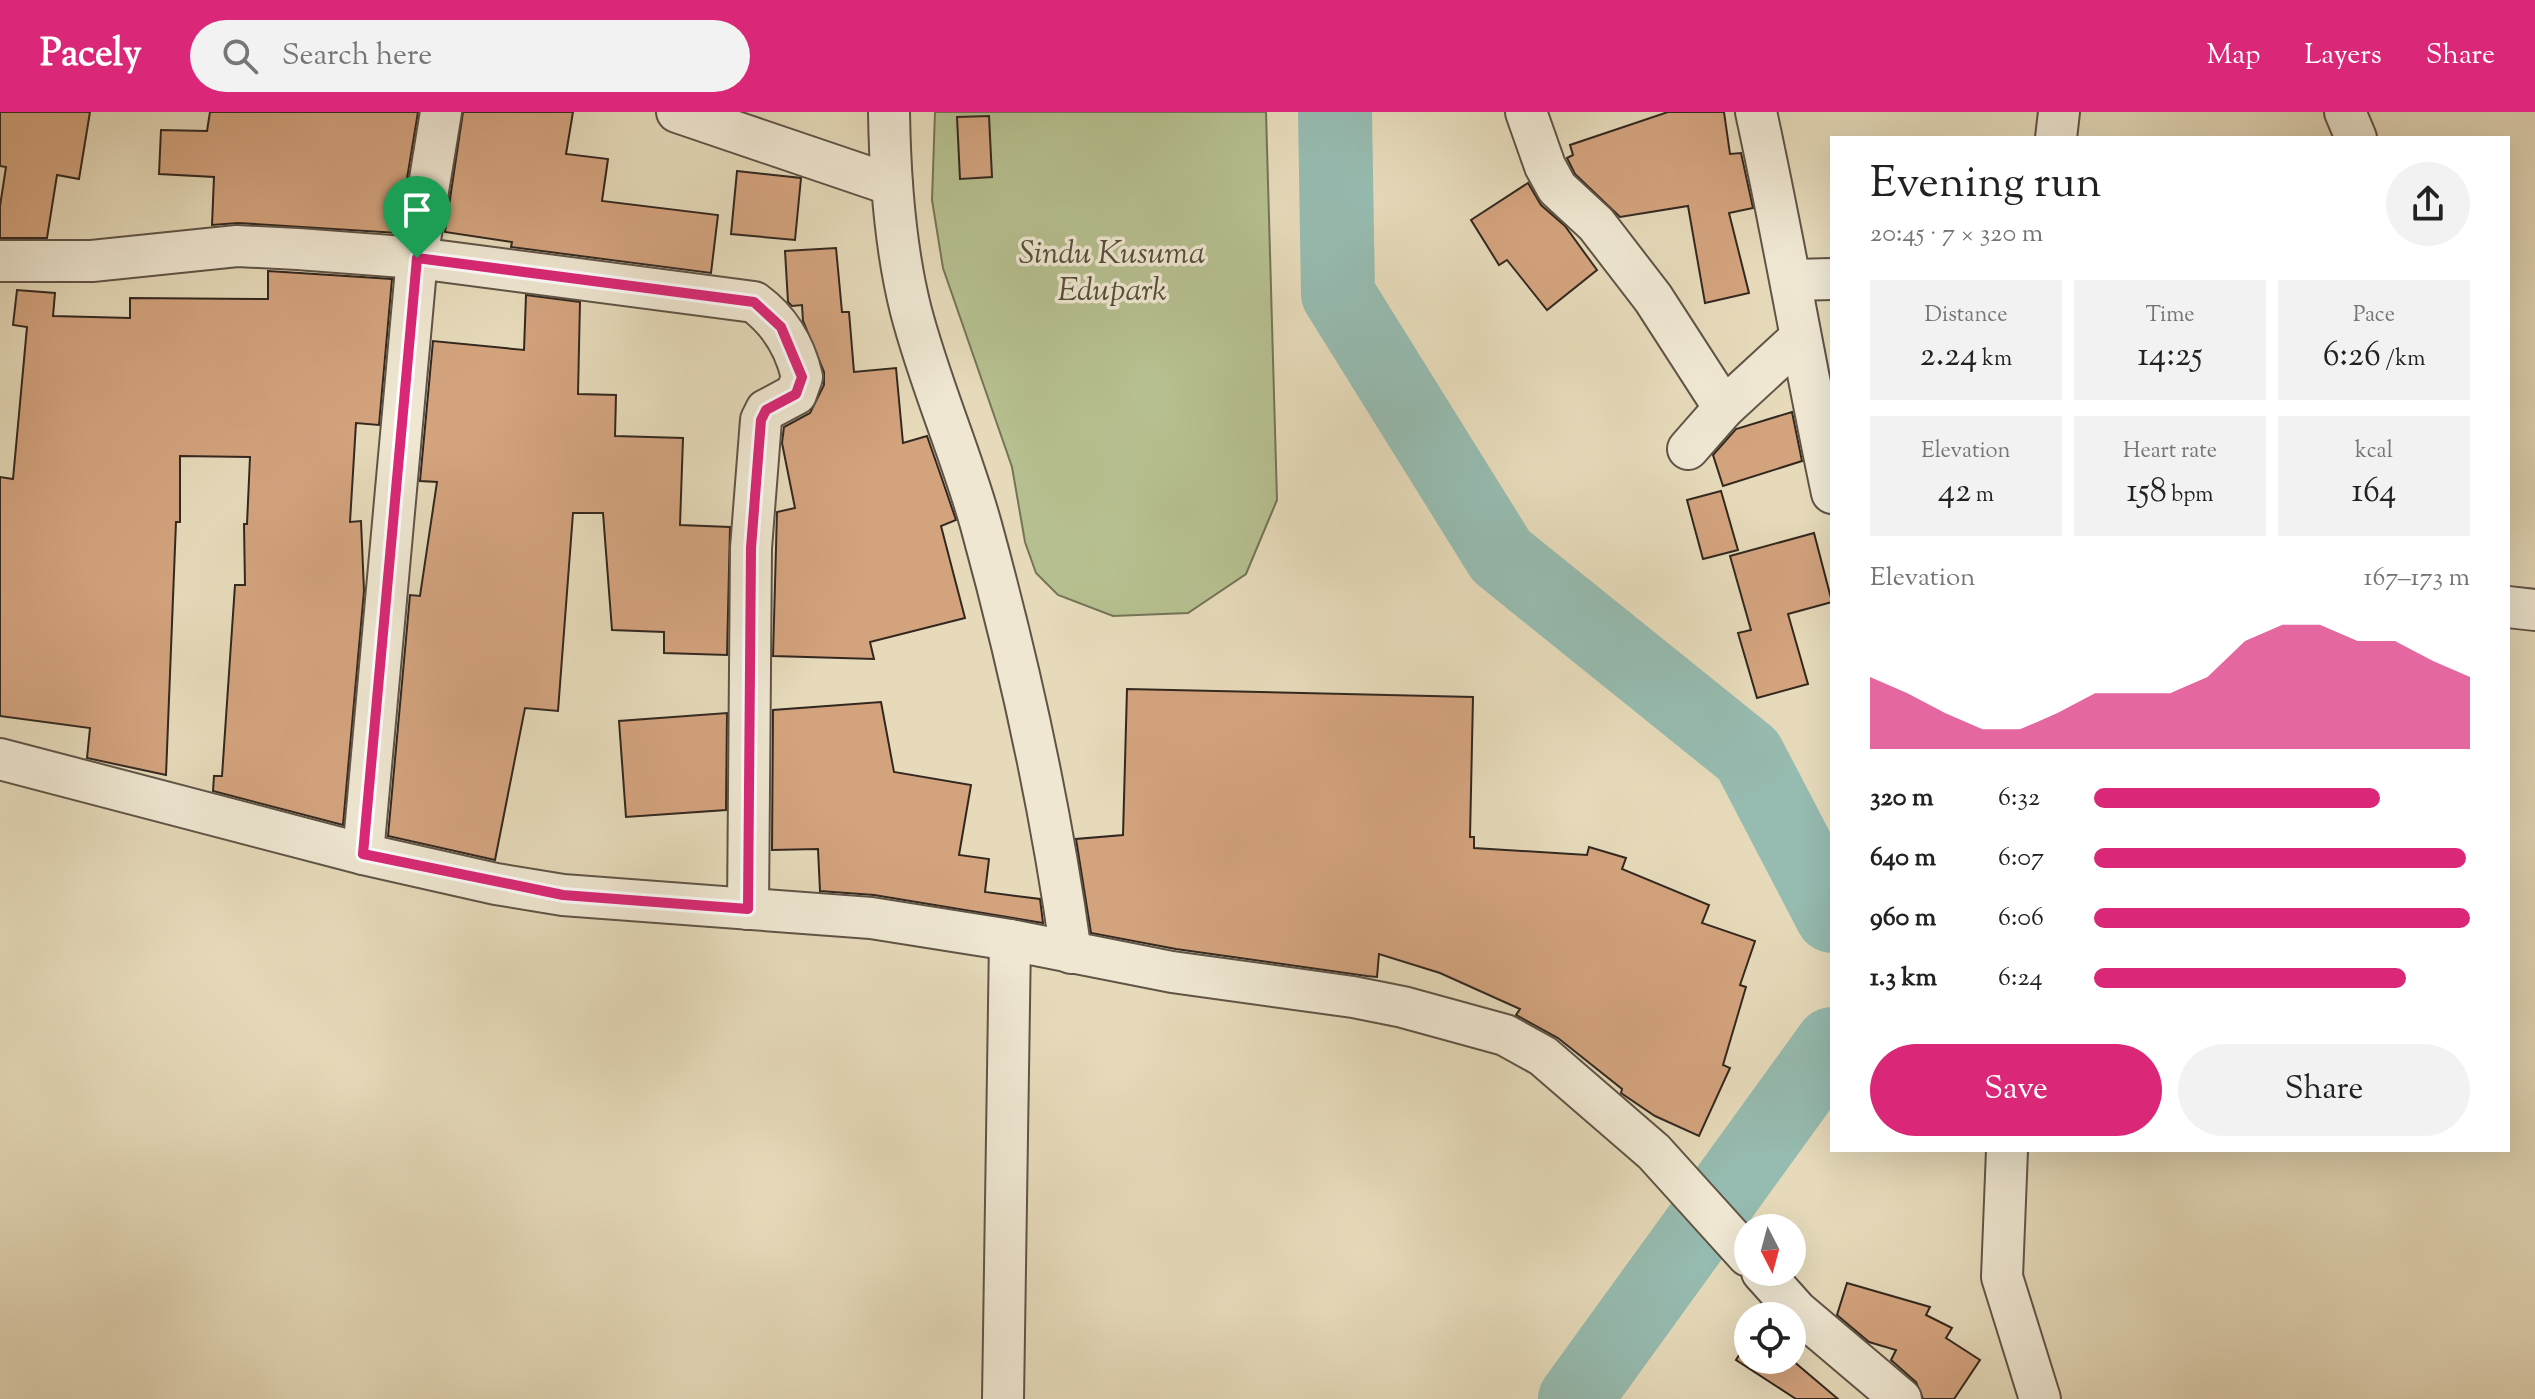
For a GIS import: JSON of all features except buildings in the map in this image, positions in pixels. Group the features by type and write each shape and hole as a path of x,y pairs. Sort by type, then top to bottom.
{"street":[{"path":"363,854 417,258 441,112"},
{"path":"677,112 892,185"},
{"path":"889,112 892,185 910,307 980,524 1036,745 1053,826 1071,953"},
{"path":"1526,112 1545,166 1557,188 1596,224 1653,298 1724,408"},
{"path":"1756,112 1793,280 1799,339 1830,484"},
{"path":"2056,136 2059,112"},
{"path":"2345,112 2355,136"},
{"path":"0,261 92,261 237,246 417,258 754,302 781,327 802,377 796,394 766,410 761,420 751,548 748,909"},
{"path":"1793,280 1830,279"},
{"path":"1688,449 1724,408 1799,339"},
{"path":"2510,607 2535,610"},
{"path":"0,759 363,854 563,895 871,918 1010,940 1172,972 1391,1004 1505,1035 1543,1056 1654,1152 1734,1241"},
{"path":"1003,1399 1010,940"},
{"path":"2007,1152 2002,1277 2040,1399"},
{"path":"1775,1286 1797,1311 1901,1399"}],"green space":[{"name":"Sindu Kusuma Edupark","path":"935,112 1266,112 1277,500 1246,574 1188,613 1113,616 1058,595 1036,573 1025,542 1012,467 943,268 932,200"}],"waterway":[{"path":"1335,112 1338,294 1501,556 1748,755 1830,912"},
{"path":"1575,1399 1830,1047"}],"route":[{"path":"417,258 754,302 781,327 802,377 796,394 766,410 761,420 751,548 747,699 748,909 563,895 496,884 363,854 417,258"}]}
